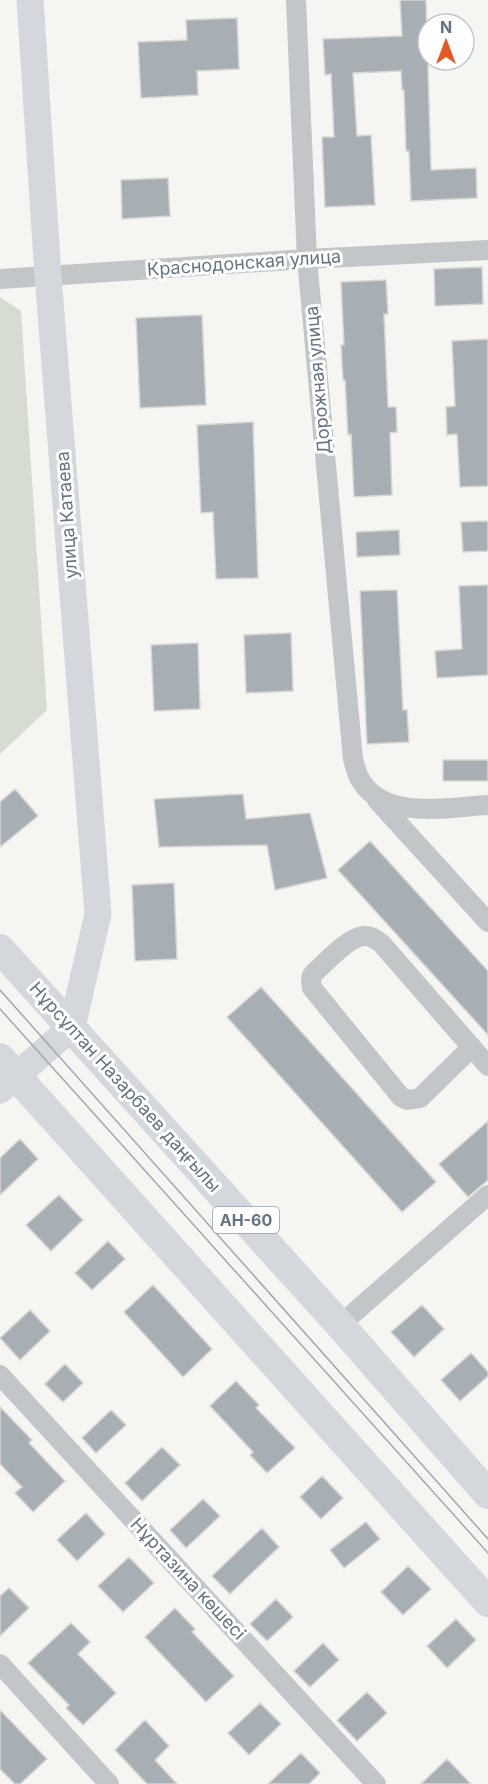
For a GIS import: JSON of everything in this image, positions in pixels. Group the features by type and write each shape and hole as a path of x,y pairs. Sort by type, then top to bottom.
{"main road":[{"name":"Нұрсұлтан Назарбаев даңғылы","path":"0,949 340,1325 488,1494"},
{"path":"5,1075 488,1602"}],"street":[{"name":"улица Катаева","path":"30,0 48,275 98,914 72,1027"},
{"name":"Дорожная улица","path":"296,0 308,258 353,759 360,780 372,795 488,922"},
{"name":"Краснодонская улица","path":"0,279 308,258 488,250"},
{"path":"372,795 388,804 415,808 488,805"},
{"path":"472,1047 420,1098 408,1100 401,1097 312,988 310,981 312,975 354,937 364,935 372,937 382,944 472,1047 488,1066"},
{"path":"5,1075 72,1027"},
{"path":"340,1325 488,1195"},
{"name":"Нұртазина көшесі","path":"0,1374 376,1784"},
{"path":"0,1664 109,1784"}],"shaded area":[{"path":"0,297 21,311 47,710 0,754"}],"building":[{"path":"400,0 426,0 426,12 416,12 416,72 428,72 431,170 476,168 477,198 411,201 409,151 406,151 404,90 402,90 401,71 353,73 357,136 371,135 375,205 325,207 322,137 334,137 331,74 325,75 323,39 402,36"},
{"path":"237,18 239,69 197,71 198,95 141,98 138,42 187,40 186,20"},
{"path":"168,178 170,216 122,219 121,180"},
{"path":"482,267 483,304 435,306 434,269"},
{"path":"386,280 388,314 384,314 388,407 396,407 397,432 390,433 392,495 354,497 351,434 348,435 345,380 343,380 341,282"},
{"path":"202,315 206,405 140,408 136,318"},
{"path":"488,339 488,486 460,487 457,434 447,435 446,407 455,406 452,341"},
{"path":"253,422 258,578 216,579 213,512 201,513 197,425"},
{"path":"488,521 488,551 463,552 461,522"},
{"path":"399,530 400,555 357,557 356,532"},
{"path":"488,585 488,675 437,678 435,651 462,649 459,586"},
{"path":"397,590 403,710 407,710 409,742 367,744 360,591"},
{"path":"291,633 293,691 246,693 244,635"},
{"path":"198,643 200,709 154,711 151,645"},
{"path":"443,760 488,760 488,781 443,781"},
{"path":"15,789 38,816 0,847 0,802"},
{"path":"243,794 246,819 310,813 327,878 275,890 267,845 159,847 154,799"},
{"path":"370,841 488,971 488,1035 338,870"},
{"path":"174,883 177,959 135,961 132,885"},
{"path":"261,987 436,1182 402,1212 227,1017"},
{"path":"488,1121 488,1180 468,1197 439,1164"},
{"path":"20,1139 38,1159 0,1195 0,1158"},
{"path":"59,1195 83,1220 51,1251 26,1225"},
{"path":"108,1241 125,1259 92,1290 75,1273"},
{"path":"153,1285 212,1349 183,1377 124,1312"},
{"path":"422,1305 444,1329 414,1357 391,1332"},
{"path":"30,1310 50,1331 20,1360 0,1338"},
{"path":"471,1353 488,1372 488,1376 460,1401 441,1380"},
{"path":"65,1364 83,1383 63,1402 45,1384"},
{"path":"236,1381 259,1405 256,1408 295,1448 267,1473 250,1455 253,1452 210,1406"},
{"path":"0,1407 32,1440 29,1443 65,1481 33,1512 15,1493 22,1487 0,1464"},
{"path":"111,1410 126,1425 96,1453 82,1438"},
{"path":"162,1447 180,1465 142,1501 125,1483"},
{"path":"322,1476 343,1498 321,1519 300,1497"},
{"path":"203,1499 220,1516 186,1548 170,1530"},
{"path":"86,1513 105,1534 77,1561 57,1540"},
{"path":"366,1522 380,1539 344,1568 330,1550"},
{"path":"262,1528 279,1547 230,1594 212,1576"},
{"path":"129,1557 154,1583 123,1612 98,1586"},
{"path":"408,1566 431,1589 403,1615 381,1592"},
{"path":"9,1588 29,1608 0,1636 0,1596"},
{"path":"276,1599 293,1617 267,1641 250,1624"},
{"path":"175,1608 195,1629 192,1632 234,1676 206,1702 145,1637"},
{"path":"456,1619 476,1640 447,1668 427,1646"},
{"path":"71,1623 90,1642 78,1654 116,1693 83,1725 66,1708 69,1705 28,1663"},
{"path":"323,1643 339,1660 310,1687 294,1671"},
{"path":"367,1692 387,1713 357,1741 337,1720"},
{"path":"260,1703 281,1724 249,1755 228,1733"},
{"path":"0,1710 47,1759 20,1784 15,1784 0,1769"},
{"path":"145,1720 169,1746 155,1760 177,1784 147,1784 115,1750"},
{"path":"301,1753 320,1773 309,1784 268,1784"},
{"path":"447,1759 471,1784 421,1784"}],"tram line":[{"path":"0,990 488,1539"},
{"path":"0,1009 488,1553"}]}
